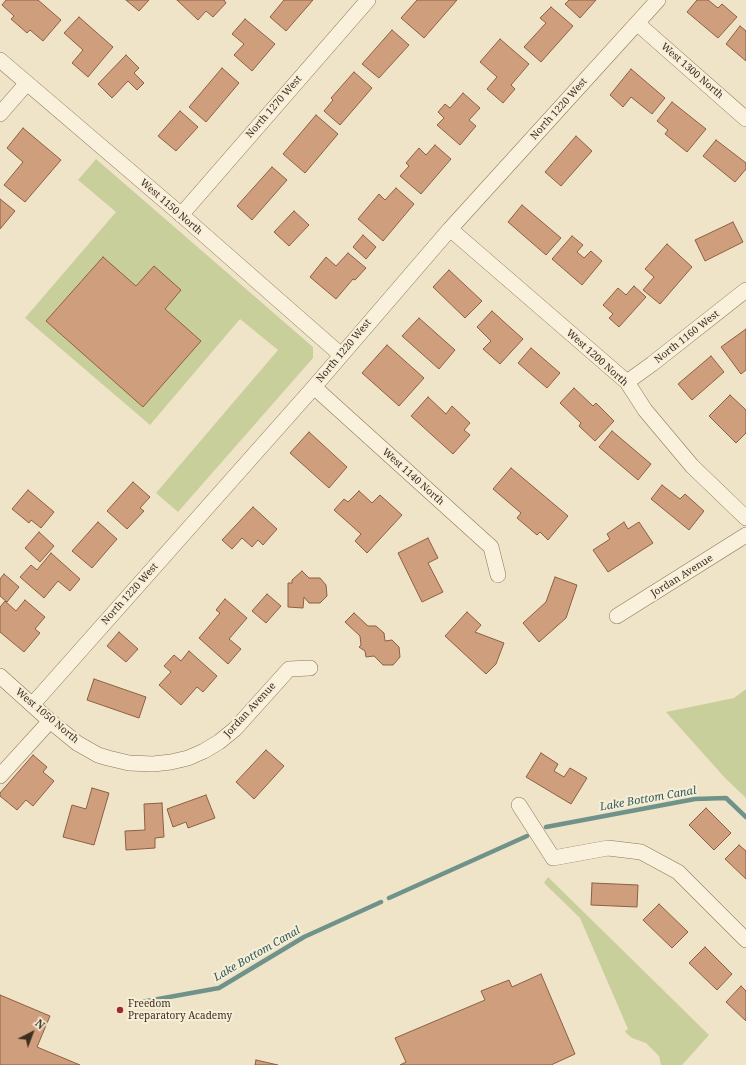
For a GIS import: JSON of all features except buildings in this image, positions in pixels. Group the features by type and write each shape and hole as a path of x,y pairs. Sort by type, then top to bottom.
{"street":[{"name":"North 1270 West","path":"180,215 368,0"},
{"name":"North 1220 West","path":"32,705 314,387 450,229 638,24 658,0"},
{"name":"West 1300 North","path":"638,24 746,118"},
{"name":"West 1150 North","path":"0,60 341,354"},
{"path":"0,114 27,83"},
{"name":"West 1200 North","path":"450,229 627,382 645,410 692,466 746,518"},
{"name":"North 1160 West","path":"627,382 746,290"},
{"name":"West 1140 North","path":"314,387 490,547 498,575"},
{"name":"Jordan Avenue","path":"617,616 746,535"},
{"name":"Jordan Avenue","path":"142,764 171,762 188,758 204,751 219,742 235,729 288,669 310,668"},
{"name":"West 1050 North","path":"0,676 77,743 98,755 129,763 142,764"},
{"path":"0,776 50,721"},
{"path":"519,806 553,858 608,848 641,852 678,872 746,940"}],"green space":[{"path":"96,159 313,347 313,358 178,512 156,493 278,350 240,319 150,425 25,318 116,212 78,180"},
{"path":"746,689 746,798 726,779 666,712 734,698"},
{"path":"548,877 709,1035 682,1065 661,1065 659,1056 646,1043 632,1038 627,1034 625,1031 628,1029 580,918 544,883"}],"waterway":[{"name":"Lake Bottom Canal","path":"546,827 695,799 726,798 746,817"},
{"name":"Lake Bottom Canal","path":"389,898 527,836"},
{"name":"Lake Bottom Canal","path":"136,1003 219,988 304,937 381,902"}],"place":[{"name":"Freedom Preparatory Academy","path":"120,1010"}]}
